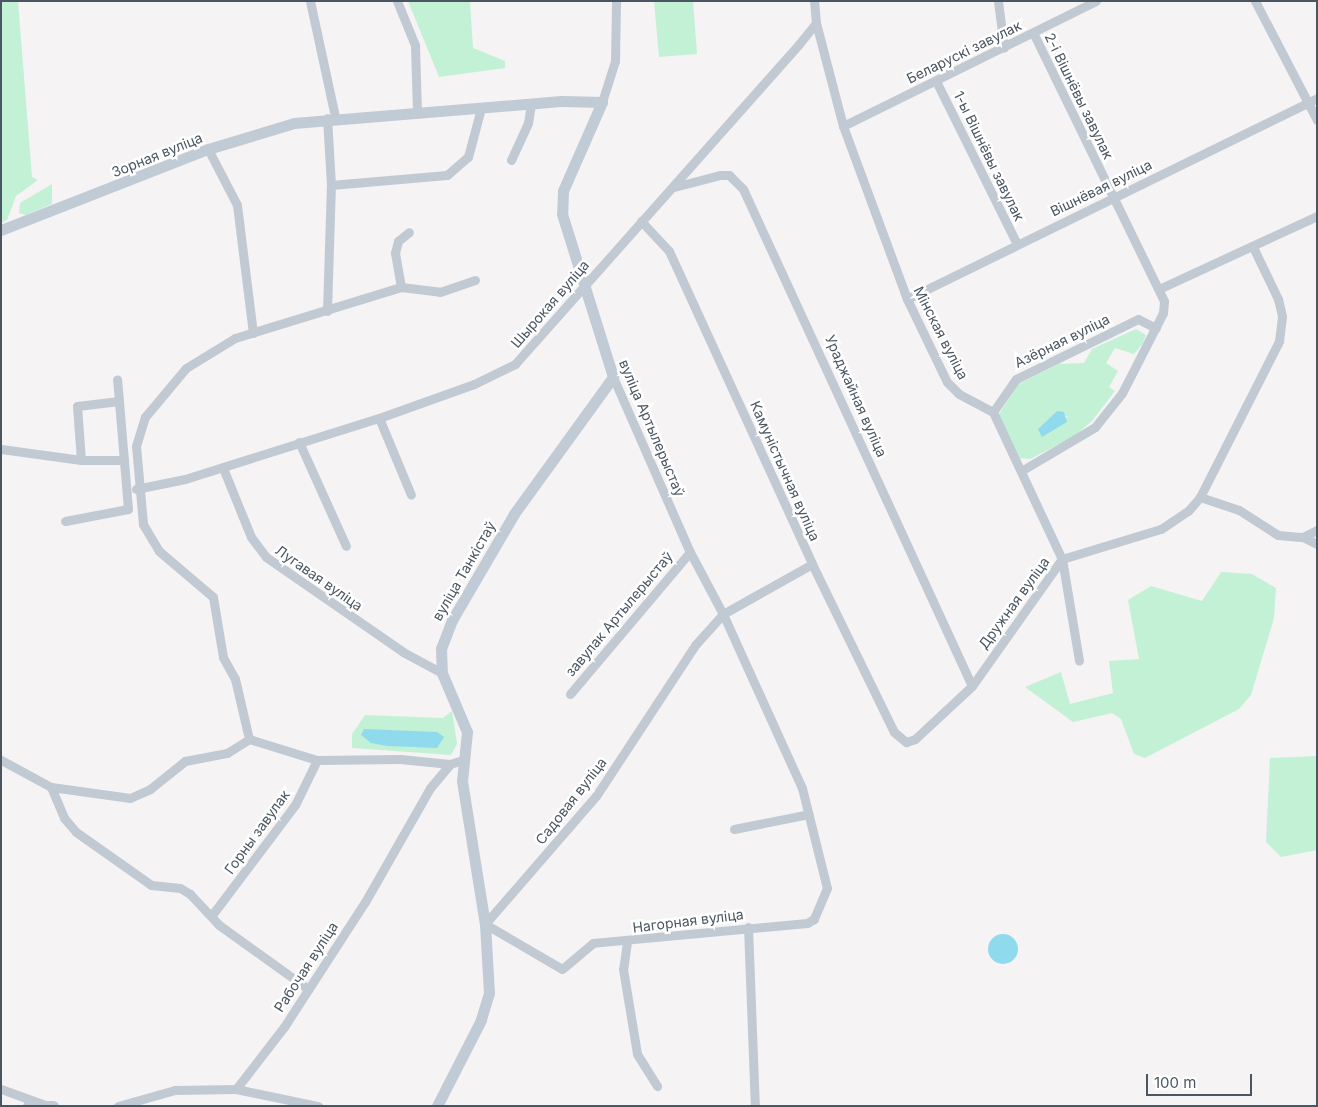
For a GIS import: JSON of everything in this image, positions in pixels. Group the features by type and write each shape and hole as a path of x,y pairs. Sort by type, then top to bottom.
{"street":[{"path":"310,1 331,118 327,310"},
{"path":"397,1 415,45 417,113"},
{"name":"вуліца Артылерыстаў","path":"616,1 614,62 602,102 562,201 584,285 613,377 690,552 723,614 810,818"},
{"path":"814,1 816,23"},
{"path":"998,1 1004,48"},
{"name":"Беларускі завулак","path":"844,126 1096,1"},
{"path":"1255,1 1317,120"},
{"name":"Мінская вуліца","path":"816,23 844,126 907,299 947,382 958,394 992,412"},
{"name":"Шырокая вуліца","path":"136,489 223,468 299,442 379,418 482,381 515,364 674,187 816,23"},
{"name":"2-і Вішнёвы завулак","path":"1033,33 1115,197"},
{"name":"1-ы Вішнёвы завулак","path":"936,81 1017,244"},
{"name":"Вішнёвая вуліца","path":"907,299 1317,98"},
{"name":"Зорная вуліца","path":"1,230 208,149 294,124 331,118 530,104 602,102"},
{"path":"511,160 528,123 530,104"},
{"path":"331,184 447,175 468,157 481,108"},
{"path":"208,149 236,206 253,333"},
{"name":"Ураджайная вуліца","path":"674,187 720,175 729,175 743,189 972,686"},
{"path":"1021,472 1094,427 1122,393 1163,312 1161,288 1115,197"},
{"path":"1161,288 1317,216"},
{"name":"Камуністычная вуліца","path":"641,222 669,252 812,564 898,737"},
{"path":"401,286 395,253 398,241 409,232"},
{"name":"Дружная вуліца","path":"898,737 915,739 972,686 1062,559 1161,529 1188,511 1200,497 1280,334 1278,299 1253,247"},
{"path":"249,739 235,679 223,657 213,597 148,537 136,489 136,446 145,417 186,368 214,348 253,333 401,286 440,292 475,280"},
{"name":"Азёрная вуліца","path":"992,412 1016,379 1138,319 1156,328"},
{"name":"вуліца Танкістаў","path":"485,924 462,760 467,747 464,718 442,673 441,648 458,609 514,514 613,377"},
{"path":"65,521 128,509 117,379"},
{"path":"81,460 77,406 119,401"},
{"path":"992,412 1062,559 1079,661"},
{"path":"379,418 411,495"},
{"path":"299,442 346,546"},
{"path":"1,449 81,460 124,460"},
{"name":"Лугавая вуліца","path":"223,468 251,537 266,557 403,652 442,673"},
{"path":"1200,497 1239,510 1278,535 1303,537 1317,544"},
{"path":"1303,537 1317,530"},
{"name":"завулак Артылерыстаў","path":"570,694 690,552"},
{"name":"Садовая вуліца","path":"485,924 596,796 696,644 723,614 812,564"},
{"path":"1,760 51,787 130,798 150,790 185,761 227,753 249,739 317,760 400,759 450,764 462,760"},
{"name":"Горны завулак","path":"212,915 295,805 317,760"},
{"name":"Рабочая вуліца","path":"236,1089 308,989 430,788 450,764"},
{"path":"51,787 64,818 76,832 151,885 180,888 190,894 212,915 308,989"},
{"path":"734,829 810,818"},
{"name":"Нагорная вуліца","path":"485,924 562,969 593,943 627,942 748,927 794,925 814,918 827,880 810,818"},
{"path":"437,1106 486,1007 485,924"},
{"path":"748,927 755,1106"},
{"path":"627,942 623,969 637,1054 657,1086"},
{"path":"1,1089 49,1105"},
{"path":"118,1106 175,1090 236,1089 318,1106"},
{"path":"28,1106 49,1105"}],"green space":[{"path":"1,1 18,1 32,177 38,180 16,196 7,220 1,223"},
{"path":"408,1 470,1 473,48 505,61 505,68 439,77"},
{"path":"654,1 693,1 697,54 659,57"},
{"path":"52,184 52,204 26,215 19,213 20,203"},
{"path":"1136,329 1146,335 1143,343 1134,354 1115,348 1106,363 1118,371 1109,387 1115,391 1092,421 1073,437 1030,459 1017,458 998,416 1018,384 1059,364 1084,363 1092,349","holes":["1057,411 1068,417 1038,429"]},
{"path":"1221,572 1252,574 1276,588 1274,618 1251,695 1239,709 1145,758 1134,754 1121,719 1112,713 1073,722 1025,687 1061,672 1070,704 1113,693 1109,661 1139,659 1128,600 1151,586 1202,601"},
{"path":"452,711 457,744 451,755 352,748 352,734 365,715 443,718"},
{"path":"1317,756 1317,850 1281,857 1266,842 1270,758"}],"water":[{"path":"1057,411 1064,412 1067,422 1042,437 1038,429"},
{"path":"364,729 437,732 444,737 437,748 387,746 371,743 361,735"},
{"path":"1003,934 1013,939 1018,949 1013,959 1003,964 993,959 988,949 993,939"}]}
